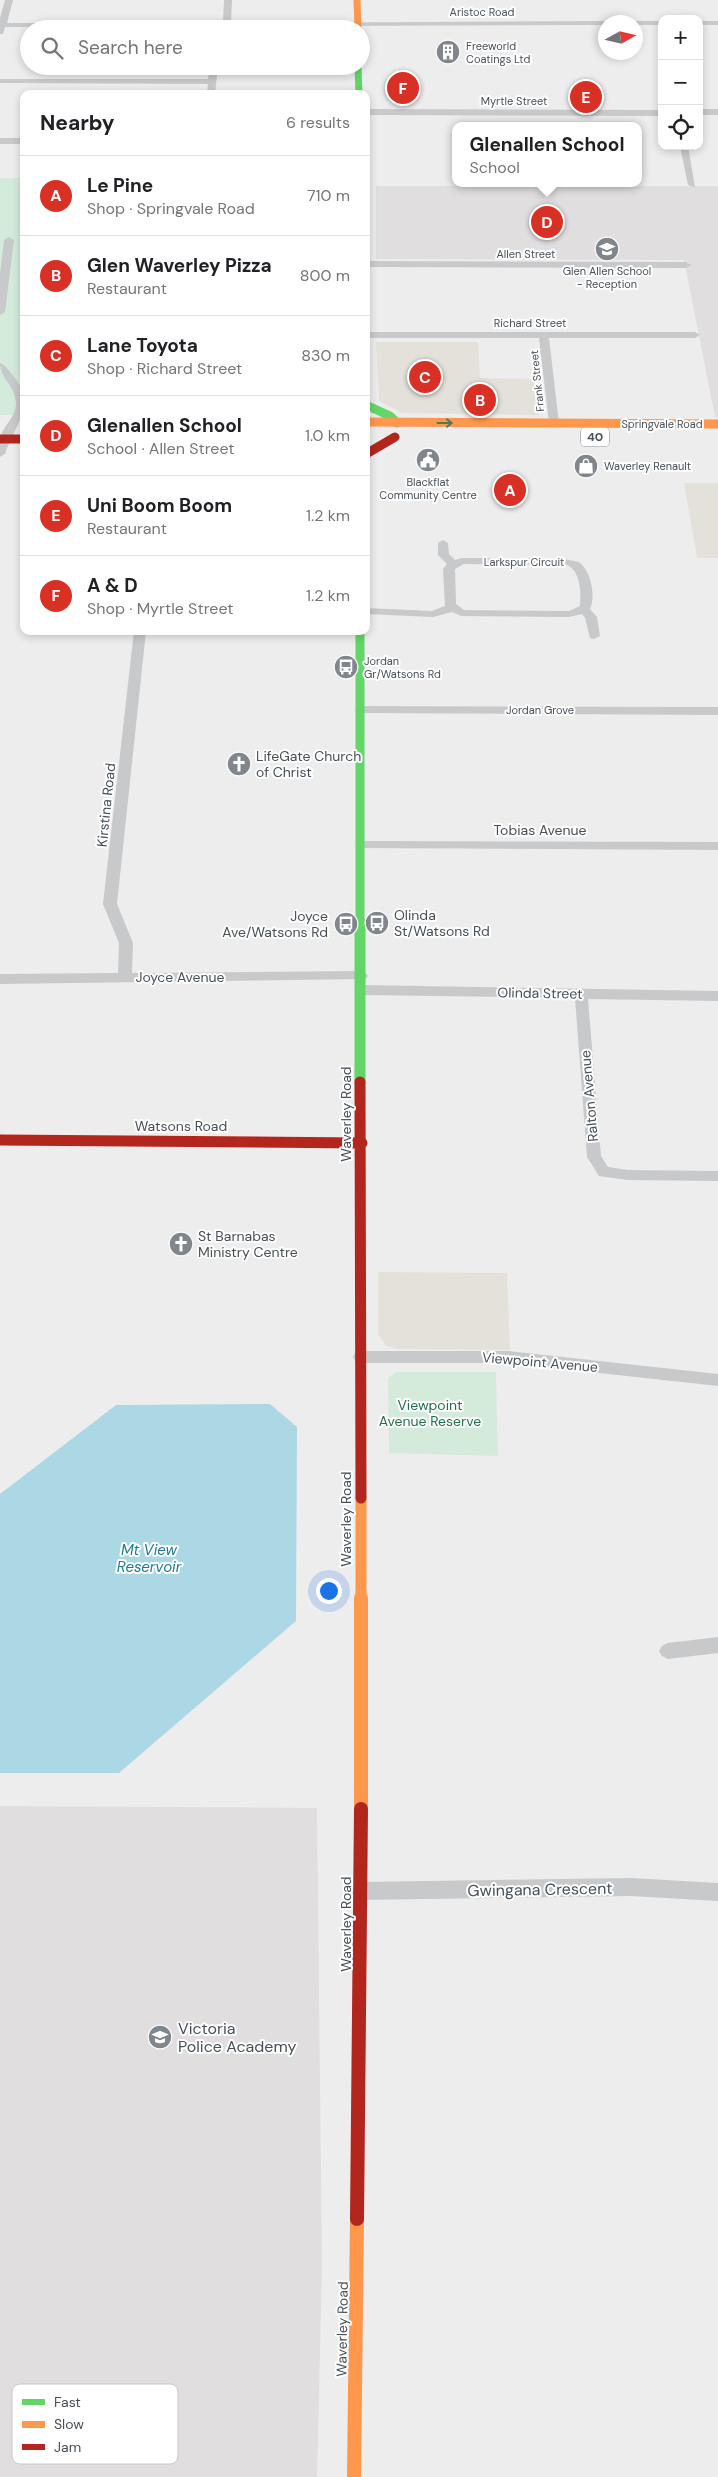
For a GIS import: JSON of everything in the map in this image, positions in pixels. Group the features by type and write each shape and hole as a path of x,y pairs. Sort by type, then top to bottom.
{"main road":[{"path":"357,0 358,20"},
{"path":"358,75 358,90"},
{"path":"370,407 390,416 397,422"},
{"name":"Springvale Road","path":"370,422 718,424"},
{"path":"649,424 656,436"},
{"path":"0,426 18,426"},
{"path":"370,452 400,437 375,437"},
{"path":"2,439 20,439"},
{"name":"Waverley Road","path":"355,2473 361,1891 362,1143 360,635"},
{"name":"Watsons Road","path":"0,1140 362,1143"}],"street":[{"path":"1,28 9,0"},
{"path":"222,20 228,0"},
{"name":"Aristoc Road","path":"370,26 598,23"},
{"path":"643,23 658,23"},
{"path":"703,23 718,23"},
{"name":"Aristoc Road","path":"1,28 20,28"},
{"path":"211,90 213,75"},
{"path":"0,81 212,82"},
{"name":"Myrtle Street","path":"370,112 658,112"},
{"path":"514,112 515,122"},
{"path":"703,112 718,112"},
{"path":"0,141 20,141"},
{"path":"685,150 692,185"},
{"path":"0,312 9,240"},
{"name":"Allen Street","path":"370,264 686,266"},
{"name":"Richard Street","path":"370,335 695,335"},
{"name":"Frank Street","path":"544,336 554,424"},
{"path":"0,366 13,380 20,395 18,426 2,439 0,454"},
{"path":"443,543 444,555 453,564 449,570 450,603 452,608 461,613 569,614 584,609"},
{"name":"Larkspur Circuit","path":"453,564 465,561 559,561 579,566 584,574 587,601 584,609 591,617 594,636"},
{"path":"370,611 433,614 452,608"},
{"name":"Kirstina Road","path":"125,978 126,944 111,911 110,904 140,635"},
{"name":"Jordan Grove","path":"361,710 718,711"},
{"name":"Tobias Avenue","path":"361,845 718,846"},
{"name":"Joyce Avenue","path":"0,979 361,976"},
{"name":"Olinda Street","path":"361,990 718,996"},
{"name":"Ralton Avenue","path":"581,994 594,1157 604,1172 628,1175 718,1176"},
{"name":"Viewpoint Avenue","path":"361,1357 507,1356 718,1380"},
{"path":"668,1651 718,1645"},
{"name":"Gwingana Crescent","path":"361,1891 631,1887 718,1892"}],"shaded area":[{"path":"376,186 718,186 718,417 715,417 684,260 376,259"},
{"path":"376,342 478,342 480,378 537,379 539,415 402,413 379,401"},
{"path":"684,483 718,483 718,558 697,558"},
{"path":"378,1272 507,1273 510,1350 397,1349 386,1346 378,1334"},
{"name":"Victoria Police Academy","path":"0,1806 317,1808 322,2266 317,2477 0,2477"}],"green space":[{"path":"0,178 20,178 20,415 0,415"},
{"name":"Viewpoint Avenue Reserve","path":"396,1372 496,1372 498,1456 389,1453 388,1378"}],"water":[{"name":"Mt View Reservoir","path":"270,1404 297,1427 296,1621 119,1773 0,1773 0,1494 116,1405"}],"traffic: fast":[{"path":"358,75 359,90"},
{"path":"370,407 390,416 397,423"},
{"path":"360,635 360,1082"}],"traffic: slow":[{"path":"357,0 358,20"},
{"path":"370,422 718,424"},
{"path":"361,1498 361,1809"},
{"path":"354,2477 357,2219"}],"traffic: jam":[{"path":"370,452 395,437"},
{"path":"0,439 20,439"},
{"path":"360,1082 361,1498"},
{"path":"0,1140 362,1143"},
{"path":"357,2219 361,1809"}],"place":[{"name":"Freeworld Coatings Ltd","path":"448,52"},
{"name":"A & D","path":"403,88"},
{"name":"Uni Boom Boom","path":"586,97"},
{"name":"Glenallen School","path":"547,222"},
{"name":"Glen Allen School - Reception","path":"607,249"},
{"name":"Lane Toyota","path":"425,377"},
{"name":"Glen Waverley Pizza","path":"480,400"},
{"name":"Blackflat Community Centre","path":"428,460"},
{"name":"Waverley Renault","path":"586,466"},
{"name":"Le Pine","path":"510,490"},
{"name":"Jordan Gr/Watsons Rd","path":"346,667"},
{"name":"LifeGate Church of Christ","path":"239,764"},
{"name":"Olinda St/Watsons Rd","path":"377,923"},
{"name":"Joyce Ave/Watsons Rd","path":"346,924"},
{"name":"St Barnabas Ministry Centre","path":"181,1244"},
{"name":"Victoria Police Academy","path":"160,2037"}]}
